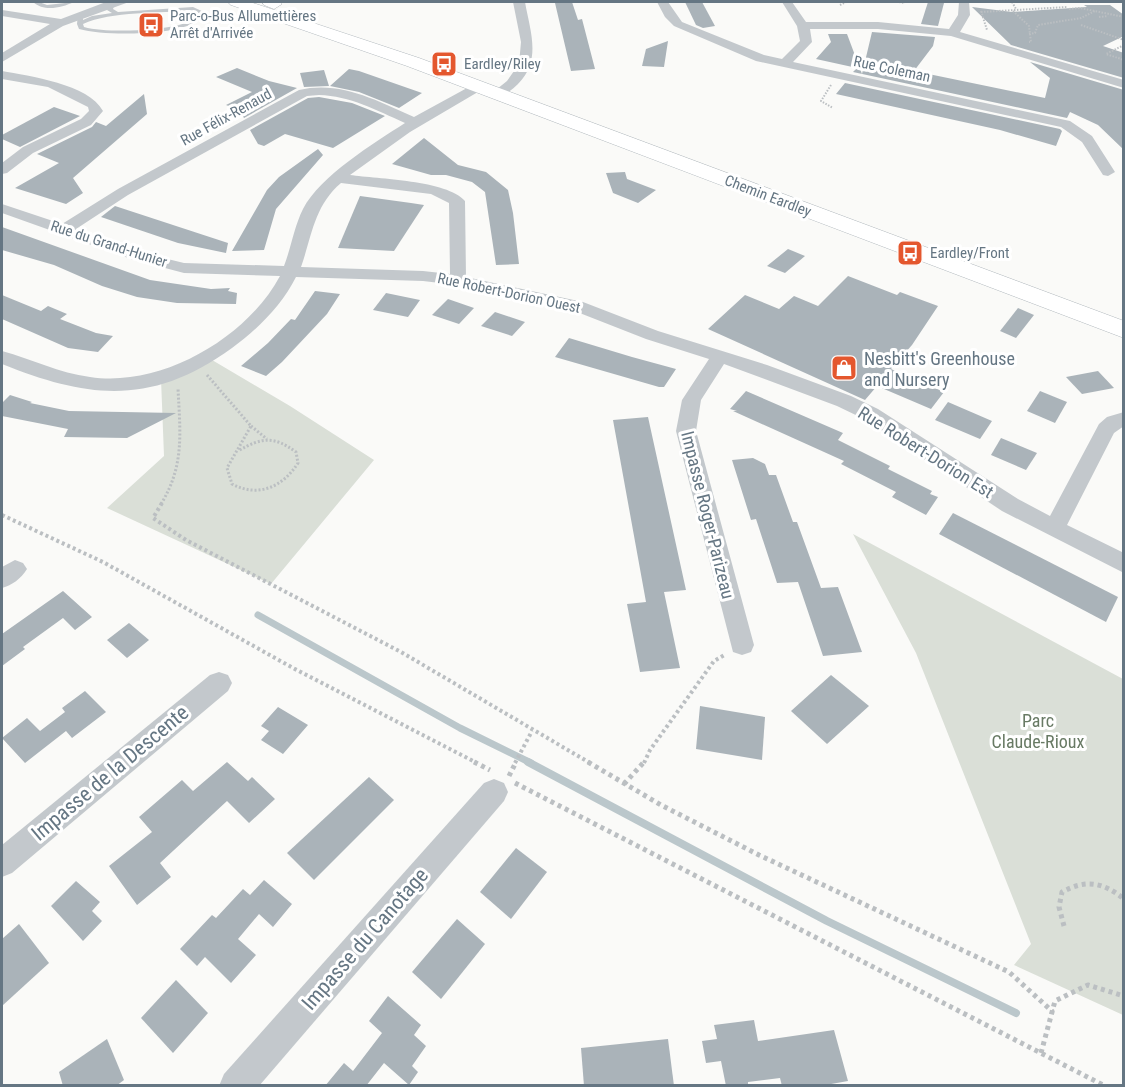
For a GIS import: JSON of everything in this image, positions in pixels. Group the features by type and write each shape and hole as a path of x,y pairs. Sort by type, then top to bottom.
{"main road":[{"name":"Chemin Eardley","path":"236,2 413,62 1124,330"},
{"name":"Chemin Eardley","path":"271,2 413,62"}],"street":[{"path":"2,357 54,378 95,385 135,384 161,379 197,364 250,325 266,309 290,273 309,212 324,190 337,178 415,122 488,90 513,84 526,65 527,53 519,2"},
{"name":"Rue Coleman","path":"663,2 671,18 678,24 752,56 1065,124 1083,133 1108,172"},
{"path":"785,63 806,42 803,26 787,2"},
{"path":"2,13 60,22 80,19 112,5"},
{"path":"952,33 962,21 964,6"},
{"path":"2,58 60,22"},
{"path":"803,26 893,25 952,33 1124,84"},
{"path":"2,75 52,84 93,105 96,111 86,122 28,150 2,170"},
{"name":"Rue Félix-Renaud","path":"63,230 123,192 304,93 322,90 338,91 415,122"},
{"path":"337,178 431,190 443,193 457,201 459,207 457,280"},
{"name":"Rue du Grand-Hunier","path":"2,208 137,256 184,268 290,273"},
{"name":"Rue Robert-Dorion Ouest","path":"290,273 379,274 457,280 577,306 720,357"},
{"name":"Rue Robert-Dorion Est","path":"720,357 760,369 871,414 1010,505 1054,530 1124,564"},
{"name":"Impasse Roger-Parizeau","path":"720,357 690,401 685,417 686,431 742,645"},
{"path":"1054,530 1106,429 1114,422 1124,419"},
{"name":"Impasse de la Descente","path":"2,863 219,683"},
{"name":"Impasse du Canotage","path":"236,1086 503,781"}],"lane":[{"path":"36,2 47,7 71,2"},
{"path":"80,19 81,28 92,32 175,27 198,19 203,13 194,9 112,5"}],"path":[{"path":"840,5 846,2"},
{"path":"899,2 905,3"},
{"path":"1012,2 1015,10 1029,26 1031,42 1024,44"},
{"path":"1107,2 1124,2"},
{"path":"964,6 1015,10 1068,8 1124,17"},
{"path":"1029,34 1035,33 1038,25 1070,20 1095,11"},
{"path":"1100,16 1124,17"},
{"path":"1070,20 1124,40"},
{"path":"1124,45 1107,54 1124,60"},
{"path":"833,108 821,101 839,75"},
{"path":"197,364 251,426 268,440"},
{"path":"177,373 181,452 170,490 153,518 186,540 401,652 624,784 759,855 1009,972 1053,1012"},
{"path":"238,451 247,445 268,440 279,441 292,447 297,453 298,462 293,474 274,487 252,490 240,488 232,482 227,475 227,468 251,426"},
{"path":"2,515 103,562 303,673 1105,1086"},
{"path":"624,784 642,767 650,750 714,661 742,645"},
{"path":"503,781 532,731"},
{"path":"1064,926 1059,907 1062,892 1077,883 1096,882 1116,892 1124,899"},
{"path":"1041,1053 1055,1001 1088,985 1124,996"}],"green space":[{"path":"207,357 290,406 374,460 271,584 107,508 164,456 161,379"},
{"name":"Parc Claude-Rioux","path":"853,534 1123,679 1123,1015 1014,965 1031,944 916,653"}],"building":[{"path":"572,2 578,20 582,19 595,69 571,71 555,3"},
{"path":"685,2 702,2 715,26 703,28 696,25"},
{"path":"928,2 944,3 938,26 921,24"},
{"path":"1084,5 1110,5 1124,15 1124,36 1103,46 1124,53 1124,78 1011,45 972,7 1012,12 1087,7"},
{"path":"872,32 935,37 933,46 914,71 1045,98 1050,78 1030,62 1124,90 1124,150 1098,125 1070,112 1067,118 862,74"},
{"path":"828,34 847,34 862,74 853,72 857,68 816,59 831,42"},
{"path":"668,41 664,67 642,66 646,49"},
{"path":"237,68 269,81 297,88 244,118 239,110 226,105 252,92 216,77"},
{"path":"349,69 422,93 399,108 359,92 330,86"},
{"path":"324,70 329,86 304,87 300,73"},
{"path":"845,83 1062,131 1056,146 1000,130 836,94"},
{"path":"144,94 147,114 73,178 83,193 66,204 15,188 59,163 37,154 92,127 96,122 106,126"},
{"path":"319,97 352,103 385,116 333,148 285,134 264,146 258,144 250,130 308,98"},
{"path":"54,107 80,116 20,147 2,139 2,135"},
{"path":"424,138 458,165 486,172 508,190 519,264 496,265 485,192 472,182 446,175 431,175 392,164"},
{"path":"318,149 323,155 276,209 264,250 232,251 267,190 279,177"},
{"path":"625,172 627,179 656,190 638,203 613,193 606,173"},
{"path":"360,196 424,205 394,251 338,248"},
{"path":"115,206 228,243 226,253 178,243 101,217"},
{"path":"2,227 150,280 211,289 230,288 228,291 237,293 236,304 177,303 137,297 102,286 54,265 2,250"},
{"path":"788,249 805,256 785,273 767,266"},
{"name":"Nesbitt's Greenhouse and Nursery","path":"848,276 897,295 900,292 938,306 912,345 891,369 944,392 931,409 877,386 865,400 708,329 745,295 779,309 794,296 818,306"},
{"path":"315,291 340,294 327,314 282,362 266,376 241,366 291,319 295,320"},
{"path":"386,293 420,300 408,317 373,310"},
{"path":"2,295 41,311 48,306 67,314 60,319 96,333 113,336 98,352 68,348 2,319"},
{"path":"448,299 474,308 459,324 432,315"},
{"path":"1018,308 1034,315 1016,338 1000,331"},
{"path":"495,312 525,322 512,336 481,326"},
{"path":"569,338 676,369 664,387 659,387 555,357"},
{"path":"1098,371 1114,388 1082,394 1066,377"},
{"path":"746,391 843,433 838,440 890,466 888,469 932,491 930,494 938,497 926,515 892,497 896,492 841,464 844,461 730,409"},
{"path":"1040,391 1067,402 1055,423 1027,411"},
{"path":"10,395 32,402 30,403 69,411 176,413 127,438 64,437 68,429 2,416 2,403"},
{"path":"948,402 992,421 980,439 935,420"},
{"path":"648,417 686,590 664,592 680,668 640,672 627,604 646,602 613,420"},
{"path":"1001,438 1037,453 1026,470 991,455"},
{"path":"753,458 765,464 769,475 776,475 793,522 797,522 821,588 838,587 862,652 823,656 798,582 777,583 756,519 751,520 732,460"},
{"path":"953,513 1118,597 1106,622 939,534"},
{"path":"63,591 92,617 75,630 63,618 23,647 25,649 2,666 2,634"},
{"path":"129,623 149,640 127,658 107,640"},
{"path":"831,675 869,706 827,744 791,711"},
{"path":"85,691 106,712 72,738 66,731 25,763 2,738 27,718 40,731 65,712 62,708"},
{"path":"700,706 765,717 762,760 696,749"},
{"path":"278,707 308,725 283,754 261,740 269,731 261,726"},
{"path":"227,762 248,781 252,777 275,799 249,823 227,801 160,863 171,877 137,905 109,866 152,832 139,817 182,780 193,791"},
{"path":"369,777 394,800 314,880 287,853"},
{"path":"516,848 547,872 511,919 480,892"},
{"path":"264,880 292,904 273,927 259,914 238,939 256,955 231,983 205,957 197,966 180,949 212,915 216,918 243,889 250,895"},
{"path":"76,881 100,902 92,911 102,921 83,941 51,906"},
{"path":"457,919 485,944 441,999 412,972"},
{"path":"19,924 49,963 2,1006 2,939"},
{"path":"176,980 208,1013 173,1053 141,1018"},
{"path":"388,996 421,1025 414,1035 426,1046 412,1066 418,1072 409,1085 384,1063 366,1086 325,1086 344,1063 353,1071 382,1033 369,1021"},
{"path":"754,1020 758,1041 834,1030 848,1081 820,1086 782,1086 780,1078 748,1082 748,1086 726,1086 721,1061 706,1063 702,1041 717,1039 714,1025"},
{"path":"107,1039 124,1080 116,1086 63,1086 59,1072"},
{"path":"668,1039 674,1086 584,1086 581,1048"}],"waterway":[{"path":"258,615 460,728 531,763"},
{"path":"528,762 827,921 1016,1013"}],"place":[{"name":"Parc-o-Bus Allumettières Arrêt d'Arrivée","path":"151,25"},
{"name":"Eardley/Riley","path":"444,64"},
{"name":"Eardley/Front","path":"910,253"},
{"name":"Nesbitt's Greenhouse and Nursery","path":"844,368"}]}
